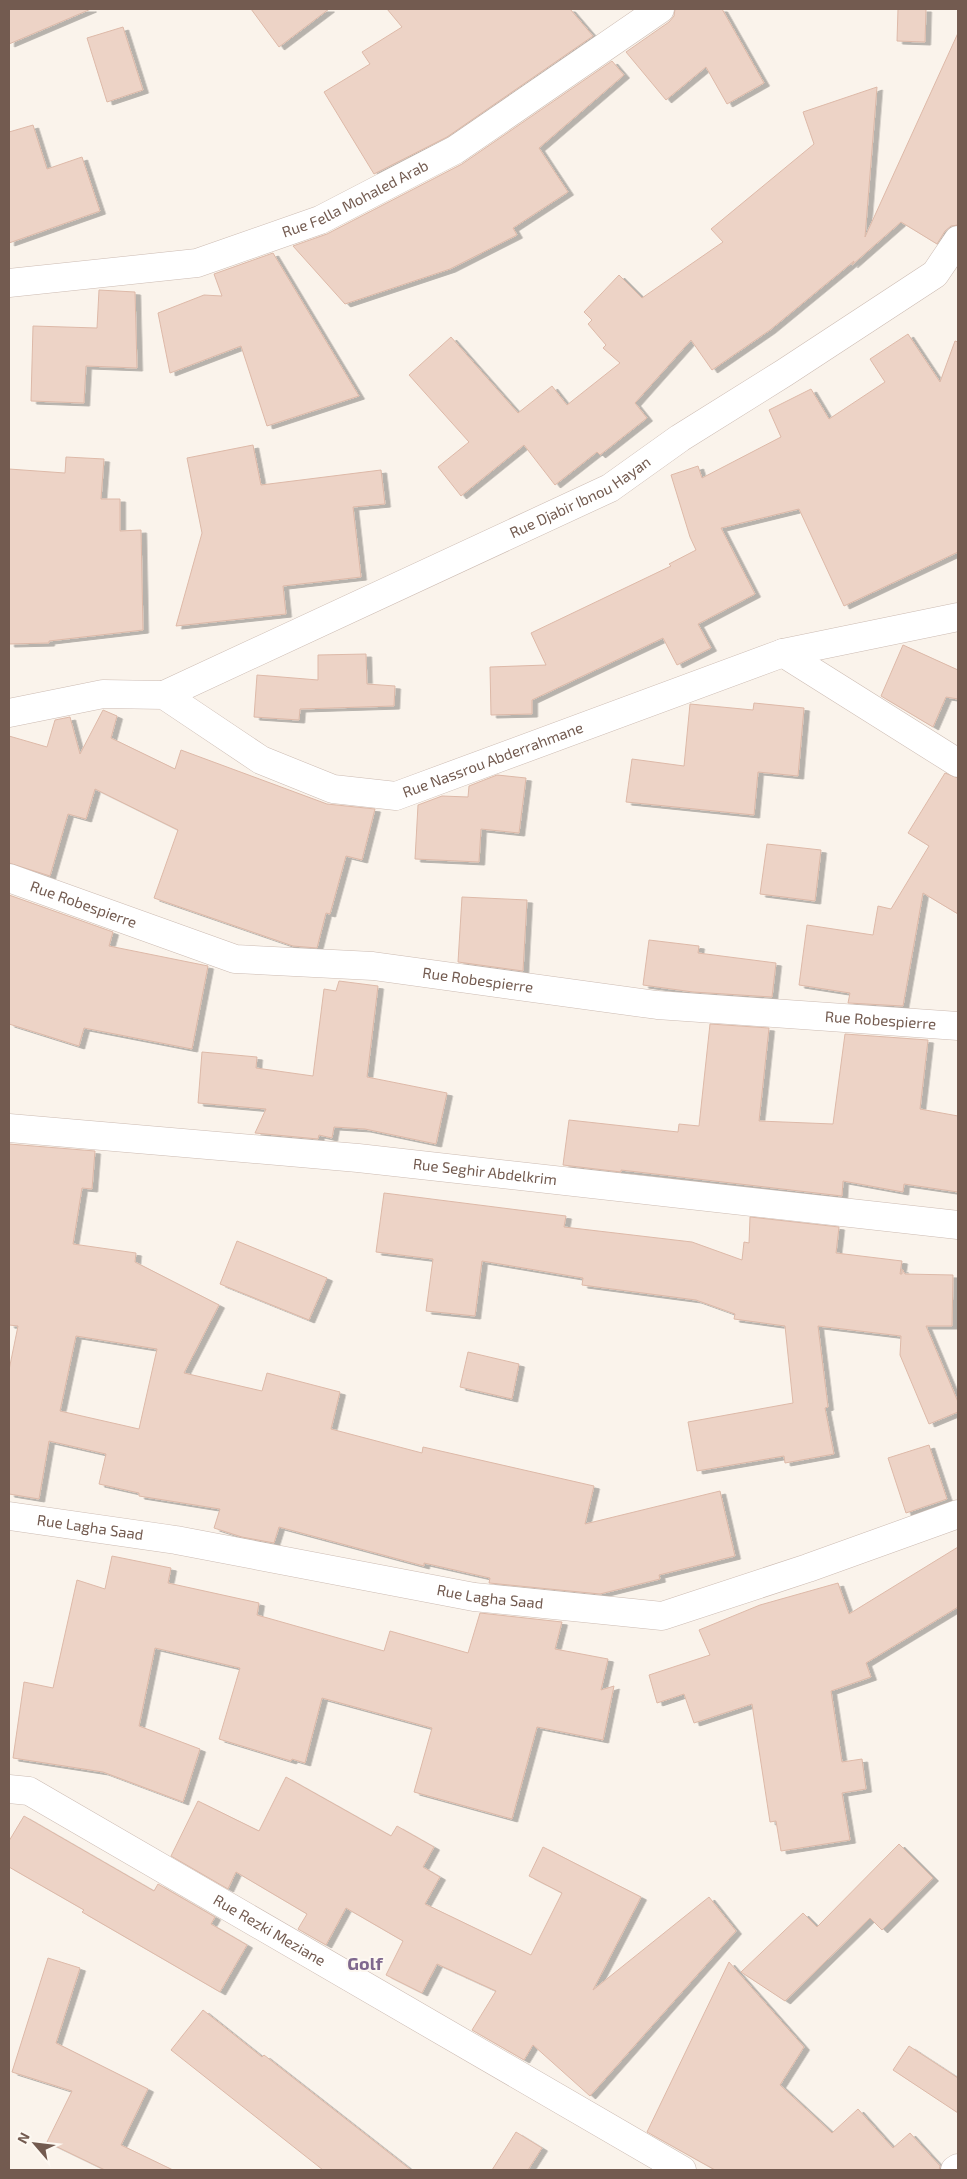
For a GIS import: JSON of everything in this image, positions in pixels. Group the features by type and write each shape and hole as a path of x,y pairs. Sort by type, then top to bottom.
{"street":[{"name":"Rue Fella Mohaled Arab","path":"9,283 26,283 198,263 320,220 455,150 660,9"},
{"name":"Rue Djabir Ibnou Hayan","path":"164,695 610,488 680,438 784,373 947,277 958,240"},
{"name":"Rue Nassrou Abderrahmane","path":"164,695 261,760 334,789 396,796 783,653 958,617"},
{"path":"783,653 958,763"},
{"path":"9,713 103,694 164,695"},
{"name":"Rue Robespierre","path":"9,878 235,959 373,966 657,1006 958,1026"},
{"name":"Rue Seghir Abdelkrim","path":"9,1128 358,1158 958,1225"},
{"name":"Rue Lagha Saad","path":"9,1516 176,1540 474,1596 662,1616 808,1568 958,1514"},
{"name":"Rue Rezki Meziane","path":"9,1788 29,1791 682,2170"},
{"path":"954,2170 958,2168"}],"building":[{"path":"9,9 91,9 9,44"},
{"path":"251,9 329,9 279,47"},
{"path":"387,9 570,9 593,36 447,137 374,174 324,92 370,64 362,52 402,27"},
{"path":"675,9 722,9 764,83 727,104 706,67 666,100 626,52 669,22 674,16"},
{"path":"898,9 926,9 925,42 897,41"},
{"path":"123,27 143,90 107,102 87,38"},
{"path":"958,33 958,225 951,226 945,231 937,244 901,222 852,265 854,261 770,330 712,370 691,340 635,403 647,418 600,455 597,452 555,485 524,445 461,496 438,467 469,442 409,375 451,337 518,413 552,386 567,405 620,363 603,348 606,345 588,324 592,320 584,312 619,275 642,298 723,242 711,229 814,144 803,112 877,87 865,237"},
{"path":"612,61 624,75 539,148 568,192 513,228 517,235 450,269 345,304 293,246 327,234 462,164"},
{"path":"33,125 47,169 82,157 100,211 9,243 9,132"},
{"path":"273,253 359,396 267,426 241,346 170,373 158,313 204,295 222,296 214,274"},
{"path":"99,290 135,292 137,368 86,366 84,403 31,401 33,326 97,328"},
{"path":"908,334 940,382 955,341 958,342 958,552 844,606 799,509 721,528 755,594 698,624 711,648 677,665 663,638 532,700 532,714 491,715 490,667 546,665 531,633 671,566 669,564 696,550 690,537 671,475 698,466 702,478 781,437 769,410 811,389 829,419 885,382 870,359"},
{"path":"253,445 261,485 381,470 385,504 353,507 361,577 283,586 286,614 176,626 202,533 187,458"},
{"path":"66,457 104,459 101,499 120,499 120,531 141,530 143,630 49,641 49,643 9,644 9,469 65,473"},
{"path":"903,645 958,670 958,699 946,697 933,727 881,696"},
{"path":"366,654 367,684 395,686 394,706 300,709 299,720 254,717 257,675 318,680 318,655"},
{"path":"754,703 804,708 798,776 758,772 754,815 626,802 632,759 684,766 690,704 753,710"},
{"path":"103,710 117,716 111,738 175,769 181,750 327,804 375,809 362,860 346,856 330,914 326,913 317,948 293,946 154,898 178,830 95,789 86,819 68,814 50,876 9,863 9,736 47,747 55,720 70,717 80,754"},
{"path":"945,773 958,778 958,914 923,893 903,1006 848,1003 850,993 799,985 807,925 873,935 878,906 891,909 929,846 908,833"},
{"path":"497,775 526,778 519,833 481,829 479,862 415,859 418,805 442,796 468,797 469,786"},
{"path":"767,844 821,850 815,901 760,894"},
{"path":"9,895 113,932 109,946 208,966 192,1049 84,1028 79,1046 9,1024"},
{"path":"462,897 527,900 523,971 458,962"},
{"path":"649,940 699,946 698,953 776,963 772,997 693,992 643,985"},
{"path":"339,981 378,986 367,1077 447,1093 436,1144 365,1129 334,1127 332,1138 319,1135 318,1139 255,1133 266,1109 198,1103 202,1052 257,1057 256,1068 313,1076 324,989 336,991"},
{"path":"710,1024 769,1028 759,1121 833,1124 845,1034 928,1040 920,1109 958,1116 958,1192 904,1184 903,1192 843,1181 842,1196 563,1165 569,1120 678,1132 679,1124 699,1126"},
{"path":"9,1144 95,1151 92,1189 82,1188 73,1244 136,1253 135,1262 219,1305 184,1373 262,1391 267,1373 340,1392 331,1429 422,1453 423,1447 594,1486 585,1524 720,1491 735,1556 659,1575 660,1579 600,1594 489,1583 490,1578 424,1563 424,1566 279,1527 274,1543 242,1537 214,1528 220,1509 139,1496 139,1493 99,1484 106,1454 49,1441 39,1499 9,1494 9,1370 18,1326 9,1325","holes":["76,1336 157,1349 139,1429 60,1411"]},
{"path":"384,1193 566,1216 564,1227 692,1242 742,1260 744,1242 749,1243 750,1217 839,1227 836,1253 902,1261 900,1274 902,1274 902,1269 905,1274 953,1275 952,1326 926,1326 958,1402 958,1412 929,1424 900,1355 901,1336 818,1326 828,1407 825,1408 834,1454 785,1463 784,1456 697,1471 688,1422 793,1403 785,1326 734,1319 735,1314 696,1300 582,1285 583,1278 482,1261 475,1316 426,1311 433,1259 376,1252"},
{"path":"237,1241 327,1278 309,1320 220,1284"},
{"path":"468,1352 519,1364 512,1399 460,1387"},
{"path":"929,1445 947,1499 906,1513 888,1458"},
{"path":"958,1547 958,1607 866,1663 871,1677 831,1691 842,1762 862,1759 866,1789 842,1793 850,1840 781,1851 776,1821 770,1822 752,1704 694,1723 684,1694 657,1703 649,1675 710,1655 699,1630 760,1605 838,1583 849,1614"},
{"path":"112,1556 171,1568 168,1583 259,1603 257,1615 384,1651 390,1631 468,1653 480,1613 562,1622 555,1649 608,1659 601,1690 614,1686 603,1740 537,1727 512,1819 414,1792 432,1728 322,1698 305,1763 292,1759 291,1761 219,1739 240,1668 155,1648 139,1726 200,1749 183,1802 103,1772 13,1758 24,1682 53,1688 77,1580 105,1589"},
{"path":"286,1777 391,1836 397,1826 434,1847 423,1867 440,1877 425,1904 531,1955 562,1893 529,1876 543,1847 641,1897 593,1990 709,1897 736,1931 590,2096 533,2045 524,2060 472,2030 496,1991 437,1964 422,1993 386,1975 403,1941 346,1908 326,1945 298,1929 307,1914 236,1872 228,1889 171,1856 198,1801 259,1831"},
{"path":"24,1816 154,1891 158,1884 215,1917 211,1924 247,1945 220,1992 82,1912 84,1910 9,1867 9,1841"},
{"path":"899,1844 933,1878 882,1930 870,1918 785,2001 741,1972 803,1913 817,1927"},
{"path":"48,1958 80,1968 56,2043 148,2089 121,2145 173,2170 105,2170 47,2142 72,2091 12,2072"},
{"path":"729,1962 804,2047 780,2085 832,2133 858,2109 893,2148 910,2133 940,2166 939,2170 715,2170 647,2132"},
{"path":"203,2010 262,2057 264,2055 411,2170 323,2170 171,2050"},
{"path":"909,2046 958,2078 958,2113 893,2070"},
{"path":"516,2132 542,2148 528,2170 492,2170"}],"district":[{"name":"Golf","path":"365,1964"}]}
